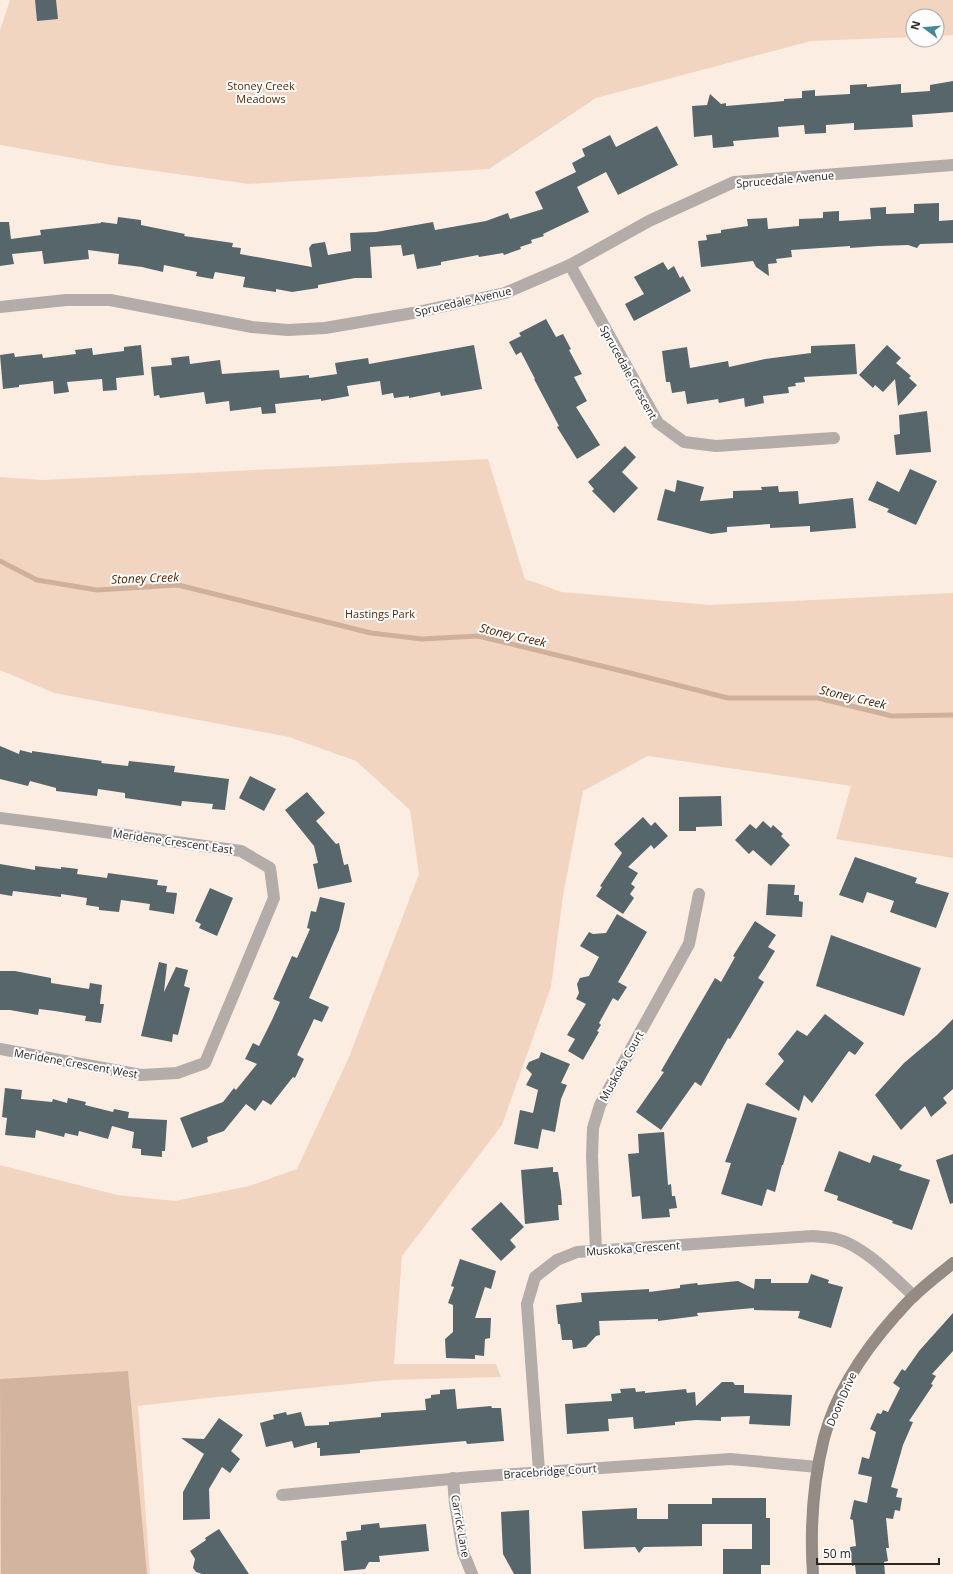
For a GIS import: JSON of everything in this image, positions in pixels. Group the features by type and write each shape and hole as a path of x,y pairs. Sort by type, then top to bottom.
{"street":[{"name":"Sprucedale Avenue","path":"0,307 66,300 110,300 252,327 296,330 325,328 413,313 505,293 570,265 649,221 734,182 953,165"},
{"name":"Sprucedale Crescent","path":"570,265 658,423 684,442 716,446 834,438"},
{"name":"Meridene Crescent East","path":"0,818 241,851 270,868 274,898 248,958"},
{"name":"Muskoka Court","path":"596,1251 592,1156 593,1128 600,1105 689,944 699,894"},
{"name":"Meridene Crescent West","path":"0,1049 141,1075 177,1073 205,1063 248,958"},
{"name":"Muskoka Crescent","path":"539,1472 527,1304 535,1277 557,1260 577,1252 813,1236 838,1240 863,1252 882,1266 914,1296"},
{"name":"Doon Drive","path":"813,1574 811,1540 818,1467 824,1437 838,1400 857,1365 883,1330 914,1296 953,1263"},
{"name":"Bracebridge Court","path":"282,1495 453,1478 730,1460 818,1467"},
{"name":"Carrick Lane","path":"453,1478 455,1503 463,1552 472,1574"}],"green space":[{"name":"Stoney Creek Meadows","path":"10,0 953,0 953,35 945,36 945,8 905,8 905,37 811,41 596,98 489,169 249,184 112,165 0,145 0,30"},
{"name":"Hastings Park","path":"488,459 525,579 562,592 710,605 953,593 953,858 836,839 851,786 648,756 583,791 563,896 551,987 502,1125 402,1256 394,1364 496,1364 501,1377 390,1380 138,1406 150,1574 0,1574 0,1165 117,1195 175,1201 249,1186 297,1169 349,1057 419,874 410,810 356,761 289,737 54,693 0,670 0,477 42,480"}],"shaded area":[{"path":"128,1371 147,1574 1,1574 0,1379"}],"building":[{"path":"35,0 56,0 58,19 37,21"},
{"path":"953,81 953,112 912,115 913,127 854,130 854,123 826,125 826,133 805,134 804,125 778,127 779,137 733,141 734,146 713,148 712,135 694,137 692,106 707,105 710,94 721,104 726,103 726,106 802,98 802,91 815,90 815,96 850,94 850,85 867,84 867,87 901,84 901,93 930,91 930,85"},
{"path":"657,126 678,165 618,195 606,172 577,187 589,212 543,234 544,236 531,240 532,243 520,247 521,249 504,255 503,253 479,257 478,255 441,262 441,265 417,269 414,254 403,256 401,245 370,247 372,278 355,278 318,285 318,288 292,292 276,289 276,292 243,287 245,277 215,272 213,279 196,276 197,272 164,265 163,272 142,267 118,264 119,254 88,250 89,259 44,264 42,251 12,254 14,264 0,266 0,222 9,222 11,239 41,235 40,230 101,222 117,224 118,217 141,220 141,225 185,234 184,236 233,243 232,247 241,248 240,254 312,267 309,248 312,244 325,242 328,255 351,251 350,233 376,232 433,222 435,230 486,221 508,213 510,219 543,209 535,192 576,172 572,163 585,156 582,149 610,135 616,147"},
{"path":"939,203 939,221 953,220 953,243 920,244 917,248 908,245 850,248 850,246 791,250 792,257 776,259 777,263 768,264 769,276 756,267 753,261 701,267 698,241 707,240 706,235 721,233 721,230 748,226 747,219 767,218 768,229 799,226 799,219 823,218 823,212 839,211 839,221 871,219 870,208 886,207 886,214 914,213 914,204"},
{"path":"663,262 668,270 674,266 680,278 683,276 691,291 634,321 625,304 644,294 634,277"},
{"path":"546,319 556,337 563,334 571,349 569,350 582,374 574,377 587,401 576,407 600,445 577,459 557,427 559,426 521,352 516,355 509,342 521,336 519,333"},
{"path":"855,344 857,374 804,377 805,382 795,383 796,386 788,387 789,393 763,396 764,403 745,407 744,398 719,403 718,399 687,404 685,391 672,393 670,382 666,382 662,351 687,347 690,368 728,361 729,367 765,359 811,353 811,346"},
{"path":"141,345 144,375 116,378 117,390 103,391 102,379 67,382 69,392 54,394 53,381 19,385 19,387 3,389 0,355 14,353 15,357 42,354 43,358 76,354 75,350 92,348 93,355 124,351 124,347"},
{"path":"474,345 482,389 441,396 440,392 409,398 409,396 394,398 393,393 382,395 380,381 347,386 349,396 321,401 321,399 275,404 276,413 262,414 261,407 230,411 229,401 206,404 204,392 160,398 159,395 154,396 151,367 172,365 171,358 189,356 190,364 220,360 222,374 279,370 280,378 309,375 309,378 337,374 335,363 368,358 369,364"},
{"path":"887,345 901,358 896,363 911,376 909,378 917,385 898,406 895,379 883,392 875,385 873,388 859,375"},
{"path":"927,411 931,452 896,455 894,435 900,434 899,415"},
{"path":"625,446 636,457 622,472 638,488 614,513 592,491 594,489 588,482"},
{"path":"910,469 937,481 916,525 887,512 889,509 868,500 877,481 899,492"},
{"path":"677,480 704,487 700,501 733,498 733,491 762,490 761,487 778,486 779,492 798,491 799,504 853,498 856,528 810,532 810,526 770,528 770,524 727,527 727,532 711,534 657,520 665,489 675,492"},
{"path":"0,746 19,754 20,750 32,753 32,751 102,761 101,763 128,766 129,761 175,766 174,772 229,779 225,810 212,809 213,804 182,801 181,806 125,798 125,793 98,789 97,796 56,791 56,788 30,781 28,786 0,779"},
{"path":"250,776 276,789 264,811 239,798"},
{"path":"307,792 325,813 316,821 336,844 339,843 344,865 348,864 352,882 318,889 313,864 318,863 314,846 285,810"},
{"path":"721,796 722,826 696,827 696,831 679,831 679,797"},
{"path":"643,817 651,826 655,822 668,836 654,849 651,845 628,867 638,873 631,884 635,887 630,894 634,898 623,914 596,896 602,887 600,886 622,853 614,844"},
{"path":"763,821 771,828 773,825 783,834 781,836 790,845 771,866 753,850 749,854 735,840 750,824 756,829"},
{"path":"855,857 917,878 915,883 949,893 936,928 890,912 894,901 867,892 863,903 839,895"},
{"path":"0,864 35,870 35,866 61,869 61,867 78,869 77,874 107,878 108,873 158,880 157,885 167,886 166,892 177,893 174,914 149,910 150,904 121,900 119,912 99,910 99,907 86,905 87,898 61,894 61,897 13,891 12,896 0,894"},
{"path":"768,884 795,885 794,895 799,895 799,901 803,902 802,917 766,915"},
{"path":"210,888 233,898 217,936 199,928 201,924 195,921"},
{"path":"320,897 345,903 339,930 309,998 329,1007 322,1022 314,1019 297,1055 304,1059 295,1078 293,1077 271,1105 263,1100 255,1111 246,1104 224,1131 207,1137 208,1142 192,1148 180,1118 223,1102 234,1088 236,1090 257,1064 245,1059 253,1043 259,1046 272,1020 280,1002 273,999 292,956 297,958 310,929 307,928 311,911 316,912"},
{"path":"617,914 647,932 618,982 627,987 618,1001 613,998 599,1023 601,1025 597,1031 599,1032 583,1060 568,1051 575,1039 567,1035 586,1004 576,999 579,993 577,984 580,978 589,976 599,957 580,946 589,932 593,934 606,933"},
{"path":"755,921 776,935 768,947 775,951 758,978 764,982 730,1039 728,1038 701,1086 695,1082 661,1130 636,1112 664,1072 661,1071 715,978 721,982 735,957 733,956"},
{"path":"831,935 921,968 904,1016 816,986"},
{"path":"159,962 167,964 164,992 176,967 188,970 184,986 190,988 178,1035 173,1034 172,1042 141,1036"},
{"path":"0,971 15,971 51,978 51,983 89,989 90,983 102,985 100,1004 104,1004 101,1023 85,1021 86,1016 55,1011 39,1009 38,1015 10,1010 0,1010"},
{"path":"825,1014 864,1043 855,1055 849,1051 812,1103 804,1095 799,1111 765,1084 784,1061 778,1054 797,1030 807,1036"},
{"path":"953,1019 953,1089 943,1098 947,1103 931,1117 925,1106 901,1130 875,1095 904,1063 937,1035"},
{"path":"541,1052 570,1064 561,1083 567,1085 561,1099 555,1132 542,1129 538,1149 514,1144 520,1110 533,1113 538,1090 526,1085 532,1074 526,1068 529,1062 539,1058"},
{"path":"5,1088 22,1090 21,1099 52,1102 53,1099 67,1103 68,1098 86,1102 85,1105 113,1112 114,1109 129,1112 128,1118 167,1120 165,1151 162,1151 162,1157 141,1155 141,1149 132,1148 134,1132 112,1126 108,1139 79,1131 78,1136 65,1133 64,1137 36,1130 35,1138 5,1135 7,1118 2,1117"},
{"path":"747,1103 797,1118 775,1192 767,1189 762,1206 721,1194 731,1163 725,1162"},
{"path":"664,1132 668,1185 671,1184 672,1196 675,1196 677,1208 669,1209 670,1217 642,1219 640,1196 632,1197 628,1154 639,1153 638,1134"},
{"path":"839,1151 870,1163 873,1155 902,1165 899,1170 930,1180 912,1230 892,1223 893,1221 837,1200 838,1196 824,1191"},
{"path":"953,1154 953,1203 950,1204 936,1160"},
{"path":"553,1167 553,1172 558,1172 561,1192 562,1205 558,1205 559,1220 525,1224 521,1170"},
{"path":"501,1202 524,1227 510,1240 516,1247 501,1261 471,1229"},
{"path":"460,1259 496,1271 491,1289 485,1287 475,1318 491,1318 490,1338 485,1339 484,1356 475,1355 475,1359 446,1358 445,1339 453,1332 453,1305 448,1303 454,1287 451,1286"},
{"path":"811,1274 829,1280 828,1283 843,1287 831,1328 798,1318 800,1311 754,1310 754,1308 697,1313 698,1316 658,1321 658,1319 599,1321 600,1335 596,1336 586,1347 573,1349 572,1340 562,1340 560,1324 558,1324 556,1305 582,1302 581,1293 649,1289 649,1292 680,1288 680,1285 697,1283 698,1285 738,1281 754,1289 755,1279 771,1279 771,1283 808,1283"},
{"path":"953,1313 953,1351 932,1374 936,1376 931,1384 933,1385 909,1421 913,1422 903,1445 891,1487 898,1489 896,1497 902,1498 900,1511 895,1510 893,1519 886,1518 889,1548 886,1548 888,1561 884,1562 885,1574 856,1574 855,1565 852,1566 850,1547 856,1546 853,1520 850,1519 854,1500 867,1503 872,1477 858,1474 862,1457 869,1459 876,1432 870,1429 877,1413 881,1414 883,1410 888,1412 900,1388 893,1383 902,1369 905,1371 919,1351"},
{"path":"722,1382 733,1382 735,1385 744,1385 744,1393 792,1395 790,1426 749,1424 750,1416 721,1417 721,1421 696,1420 675,1422 675,1425 634,1429 633,1417 608,1419 609,1431 567,1434 565,1404 612,1401 611,1394 621,1393 620,1389 635,1388 636,1392 645,1391 645,1393 686,1389 687,1393 695,1392 696,1406"},
{"path":"455,1389 457,1409 491,1406 492,1408 501,1408 504,1441 467,1444 466,1441 360,1450 360,1453 320,1456 320,1448 317,1448 317,1442 294,1448 292,1441 266,1447 260,1423 274,1419 273,1415 286,1412 287,1415 301,1412 305,1426 329,1425 329,1422 381,1417 381,1413 426,1410 425,1399 431,1398 431,1395 440,1394 440,1390"},
{"path":"219,1418 243,1435 231,1451 240,1459 230,1473 222,1467 209,1489 210,1519 183,1520 183,1492 204,1454 181,1438 204,1439"},
{"path":"712,1498 766,1498 766,1518 770,1518 770,1565 761,1565 761,1574 723,1574 723,1549 752,1549 752,1524 702,1524 702,1546 644,1547 639,1553 635,1547 584,1549 582,1511 637,1508 637,1519 668,1519 668,1504 712,1504"},
{"path":"529,1510 531,1574 514,1574 503,1554 501,1512"},
{"path":"379,1523 380,1528 426,1524 429,1551 379,1556 380,1562 369,1562 365,1569 344,1571 341,1541 347,1540 346,1532 361,1530 361,1525"},
{"path":"219,1529 249,1574 202,1574 196,1572 193,1568 195,1559 190,1551 206,1540 205,1538"}],"waterway":[{"name":"Stoney Creek","path":"0,561 37,580 97,590 178,585 371,633 422,639 478,636 728,698 818,698 892,716 953,715"}]}
